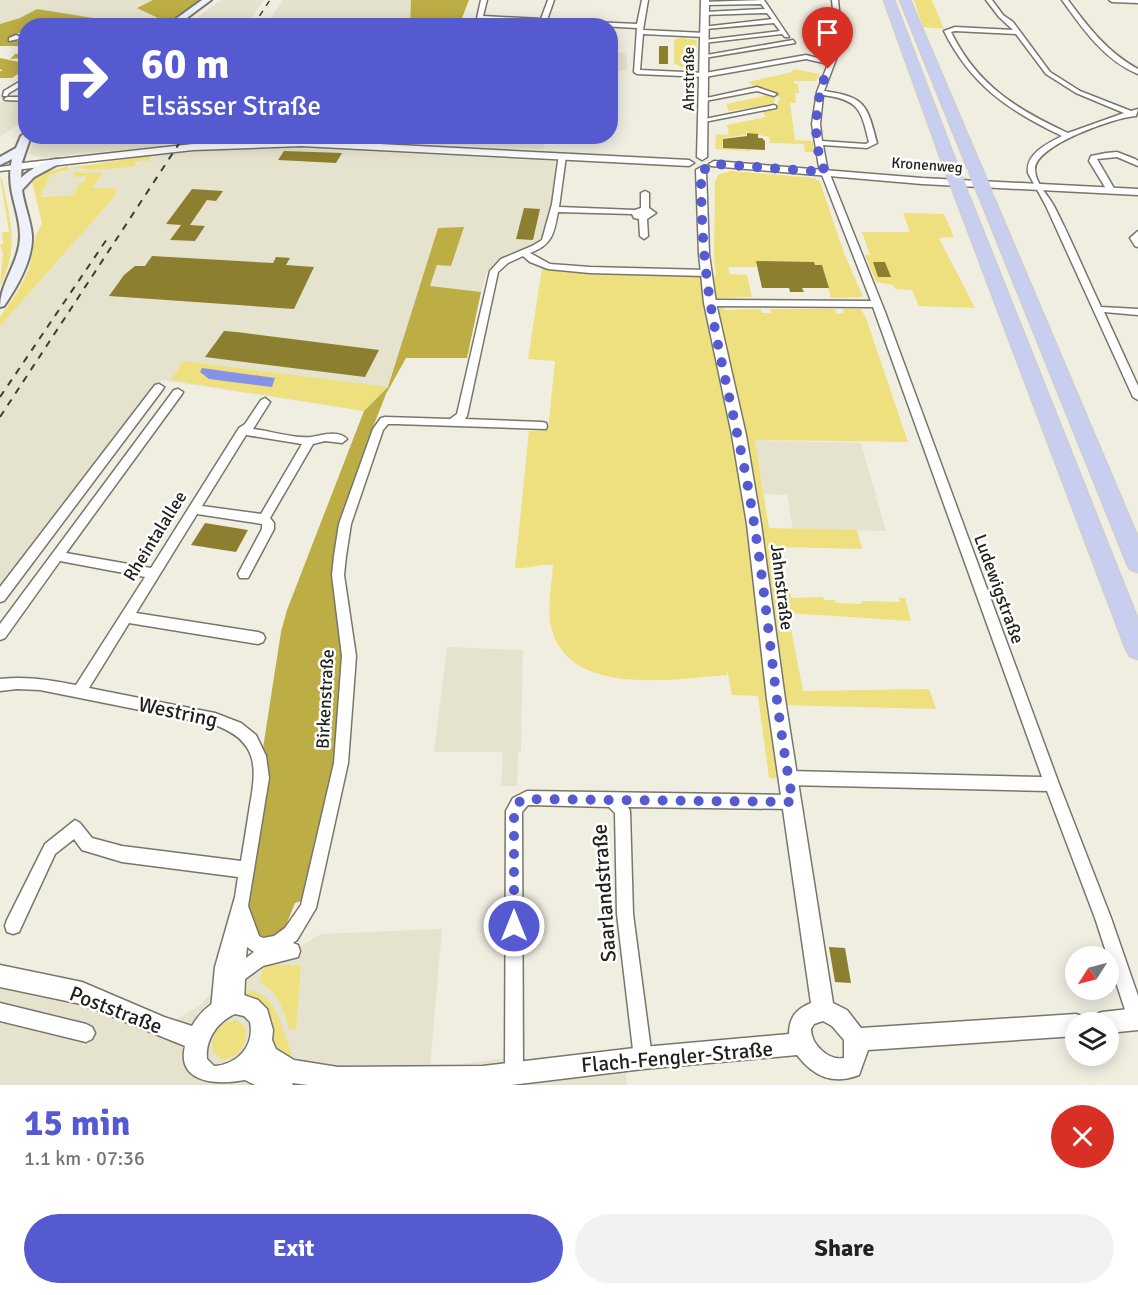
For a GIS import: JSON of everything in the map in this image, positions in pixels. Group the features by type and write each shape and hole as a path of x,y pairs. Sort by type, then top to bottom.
{"highway":[{"path":"882,0 896,19"},
{"path":"888,0 1138,649"},
{"path":"906,1 1138,563"}],"main road":[{"path":"181,18 207,0"},
{"path":"0,303 21,265 26,236 14,167 21,144"},
{"path":"0,162 18,150"},
{"path":"16,189 30,175 59,161"}],"street":[{"path":"480,18 484,0"},
{"path":"546,18 551,0"},
{"path":"645,0 639,29 636,70 639,72 705,75 806,57 831,63"},
{"name":"Ludewigstraße","path":"835,0 838,30 831,63 820,92 816,124 825,172 1103,918 1138,1019"},
{"path":"989,0 1001,16 1011,23 1048,73 1078,92 1136,114"},
{"path":"1065,0 1097,41 1120,63 1138,72"},
{"path":"1112,0 1138,1"},
{"path":"705,2 761,1 783,32 806,57"},
{"name":"Ahrstraße","path":"702,164 705,2"},
{"path":"705,14 768,11"},
{"path":"705,35 775,21"},
{"path":"618,28 705,35 783,32"},
{"path":"1016,32 955,29 947,32 958,53 988,91 1027,116 1068,136"},
{"path":"704,56 793,42"},
{"path":"0,84 14,86"},
{"path":"3,98 18,84"},
{"path":"705,99 757,89 774,94"},
{"path":"819,143 867,146 873,143 864,109 858,102 844,96 820,92"},
{"path":"3,98 18,99"},
{"path":"704,120 774,107"},
{"path":"1136,114 1068,136 1041,150 1034,158 1031,167 1038,187 1050,206 1138,398"},
{"name":"Kronenweg","path":"14,167 232,145 266,144"},
{"name":"Kronenweg","path":"414,144 562,156 825,172 905,180 1138,192"},
{"path":"1112,190 1093,161 1094,158 1108,154 1124,155 1138,164"},
{"path":"454,421 462,416 494,271 505,259 545,243 552,226 562,156"},
{"name":"Jahnstraße","path":"702,164 706,273 710,303 739,435 754,525 776,699 823,1010"},
{"path":"0,169 14,167"},
{"path":"644,236 645,193"},
{"path":"555,208 644,213"},
{"path":"1138,234 1134,238 1138,244"},
{"path":"523,252 533,260 548,266 590,270 706,273"},
{"path":"710,303 876,304"},
{"path":"1096,309 1138,312"},
{"path":"0,597 159,387"},
{"path":"0,634 178,392"},
{"name":"Rheintalallee","path":"79,692 243,431 249,427 265,402"},
{"name":"Birkenstraße","path":"240,908 253,942 261,947 277,944 291,934 308,908 341,763 349,656 338,574 345,524 373,439 381,424 396,420 454,421 519,427 542,426"},
{"path":"243,431 309,441 325,437 342,439"},
{"path":"264,519 309,441"},
{"path":"194,509 264,519 268,523 268,529 244,574"},
{"path":"57,556 153,573"},
{"path":"126,617 258,638"},
{"name":"Westring","path":"0,685 40,684 216,719 228,723 247,735 258,750 261,761 261,778 240,908 238,974 227,1006"},
{"path":"788,778 1052,784"},
{"path":"514,1072 515,807 527,798 613,799"},
{"name":"Saarlandstraße","path":"613,799 793,802"},
{"name":"Saarlandstraße","path":"613,799 622,811 625,914 643,1058"},
{"path":"13,926 50,849 75,828 87,845 122,854 246,870"},
{"name":"Westring","path":"227,1006 223,967 240,908"},
{"path":"238,974 259,959 292,951"},
{"name":"Poststraße","path":"0,976 81,993 163,1028 197,1039"},
{"path":"227,1006 249,1006 259,1016 262,1022 262,1043 247,1070 220,1082 208,1077 198,1066 195,1055 197,1039 208,1018 227,1006"},
{"path":"823,1010 833,1013 843,1019 855,1040 856,1051 849,1070 831,1080 811,1065 800,1044 802,1024 814,1012 823,1010"},
{"path":"0,1012 86,1033"},
{"path":"1119,1021 1138,1019"},
{"path":"855,1040 1065,1026"},
{"name":"Flach-Fengler-Straße","path":"262,1043 268,1057 290,1071 331,1082 483,1077 643,1058 800,1044"},
{"path":"247,1070 282,1085"}],"shaded area":[{"path":"0,0 201,0 174,18 94,18 37,9 20,18 0,24"},
{"path":"153,0 201,0 174,18 157,18 137,8"},
{"path":"221,0 264,0 251,18 197,18"},
{"path":"282,0 411,0 410,18 271,18"},
{"path":"411,0 469,0 462,18 410,18"},
{"path":"914,0 932,0 944,29 923,27"},
{"path":"37,9 94,18 20,18"},
{"path":"18,19 18,34 8,40 18,41 18,46 0,46 0,24"},
{"path":"680,38 697,40 695,70 683,68 674,63 674,40"},
{"path":"618,52 627,53 627,71 619,71 619,75"},
{"path":"15,54 18,54 18,58 10,59"},
{"path":"0,58 18,62 18,74 12,78 0,78 0,71 3,71 0,69"},
{"path":"793,69 820,74 816,81 794,81 794,84 798,84 799,93 795,93 796,103 790,103 795,140 813,141 814,152 805,152 804,144 770,143 769,137 746,132 746,135 723,138 722,148 748,150 750,148 750,151 715,149 716,134 729,135 727,125 766,117 761,111 775,111 780,98 748,82 792,72"},
{"path":"757,91 773,96 775,100 772,105 729,111 726,104 764,96"},
{"path":"18,101 18,125 0,137 0,102"},
{"path":"33,144 162,144 161,146 42,158 29,154"},
{"path":"429,144 544,144 543,149"},
{"path":"293,148 553,161 556,163 548,222 544,235 534,245 505,255 486,274 481,292 448,290 430,287 437,265 438,228 388,387 364,411 162,380 0,593 0,326 115,196 117,190 92,188 102,173 74,172 86,176 84,182 79,183 74,195 40,197 50,175 65,172 71,166 76,166 80,170 94,170 138,164 138,161 150,159 154,155"},
{"path":"154,155 147,161 138,161 133,167 93,170 75,167"},
{"path":"68,166 68,170 50,175 40,197 74,195 79,183 84,182 86,176 73,177 74,172 103,173 92,188 115,188 117,190 114,195 116,195 0,326 0,317 18,291 29,269 36,235 42,223 32,182 39,174"},
{"path":"731,171 815,178 820,182 844,253 863,297 831,298 822,265 815,265 814,262 756,261 757,267 728,267 730,274 747,275 752,297 721,298 724,310 761,309 762,313 771,313 770,309 835,309 837,314 844,313 843,309 861,309 908,442 755,440 769,528 857,530 862,549 779,547 791,598 823,597 824,600 835,600 836,603 861,604 861,601 900,602 899,598 905,598 911,621 788,613 803,691 929,689 936,709 777,705 788,778 769,778 758,696 732,695 727,669 727,675 678,679 623,679 597,673 575,663 559,646 550,621 553,565 515,568 529,431 548,430 555,361 528,359 542,268 716,276 715,181 719,174"},
{"path":"0,176 10,220 12,246 10,259 0,286 2,232 9,232"},
{"path":"903,213 944,214 954,237 939,238 975,308 919,306 912,290 895,289 893,285 876,282 865,255 870,255 862,232 910,232"},
{"path":"464,227 451,266 437,265 430,286 481,292 467,358 406,358 386,394 371,432 345,524 339,556 349,651 341,763 310,898 295,903 284,930 269,938 258,935 243,897 261,761 281,632 287,610 364,411 388,387 438,228"},
{"path":"183,361 388,387 364,411 171,380"},
{"path":"755,440 861,443 886,531 793,529 787,495 764,494"},
{"path":"447,647 523,650 521,752 518,752 517,786 501,786 503,752 434,752"},
{"path":"442,929 430,1068 514,1057 514,1072 625,1061 627,1085 0,1085 0,976 163,1028 200,1005 226,978 281,958 321,934"},
{"path":"270,965 301,965 296,1029 289,1029 276,996 259,982 263,968"},
{"path":"247,991 265,997 276,1012 292,1056 289,1062 276,1055 244,993"},
{"path":"235,1020 245,1028 244,1045 237,1054 221,1059 213,1051 214,1035 224,1024"}],"water":[{"path":"202,368 275,378 272,387 209,379 200,372"}],"building":[{"path":"659,46 668,46 668,64 659,64"},
{"path":"747,133 758,134 758,138 765,141 765,150 723,148 723,139 747,136"},
{"path":"284,151 342,153 336,163 278,160"},
{"path":"192,189 223,191 216,201 207,200 190,225 205,226 195,241 170,240 181,225 166,224"},
{"path":"524,208 540,209 533,240 516,239"},
{"path":"152,256 273,263 276,257 290,258 286,265 314,267 294,309 109,296 124,275 135,266 145,266"},
{"path":"756,261 814,262 815,265 822,265 829,288 802,288 804,292 790,292 789,288 762,288"},
{"path":"873,262 885,262 891,277 878,277"},
{"path":"224,331 379,350 365,377 205,357"},
{"path":"205,523 248,530 236,552 191,545"},
{"path":"829,947 845,948 851,983 835,982"}],"railway":[{"path":"258,18 270,0"},
{"path":"0,417 179,144"},
{"path":"0,397 107,239"}],"route":[{"path":"514,926 514,811 523,799 793,802 776,699 754,525 739,435 710,303 700,189 701,170 706,170 714,164 825,172 816,124 820,92 828,69"}]}
